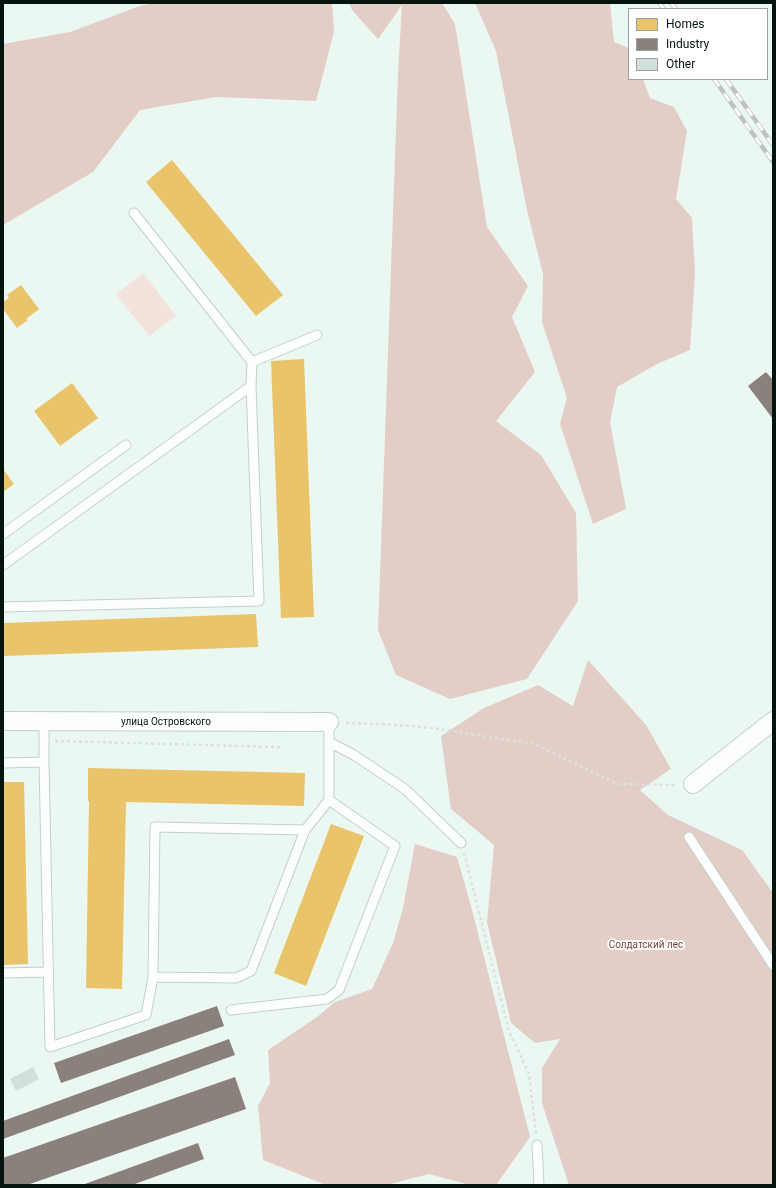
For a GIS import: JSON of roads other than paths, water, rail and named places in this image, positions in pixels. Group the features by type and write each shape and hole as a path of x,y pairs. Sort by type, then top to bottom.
{"street":[{"name":"улица Островского","path":"3,721 329,722"},
{"path":"693,784 773,722"}],"lane":[{"path":"3,607 259,601 251,386 252,362 134,213"},
{"path":"252,362 317,335"},
{"path":"3,565 251,386"},
{"path":"3,534 126,445"},
{"path":"44,721 50,1047 146,1015 153,977 155,827 305,830"},
{"path":"153,977 236,978 251,971 305,830 329,800 329,722"},
{"path":"329,742 354,755 405,789 461,843"},
{"path":"3,763 44,762"},
{"path":"231,1010 327,999 339,990 395,846 329,800"},
{"path":"689,837 773,965"},
{"path":"3,973 48,972"},
{"path":"537,1145 539,1185"}],"railway":[{"path":"659,3 663,8"},
{"path":"671,3 675,8"},
{"path":"715,80 773,162"},
{"path":"727,80 773,145"}],"park label":[{"name":"Солдатский лес","path":"646,945"}]}
